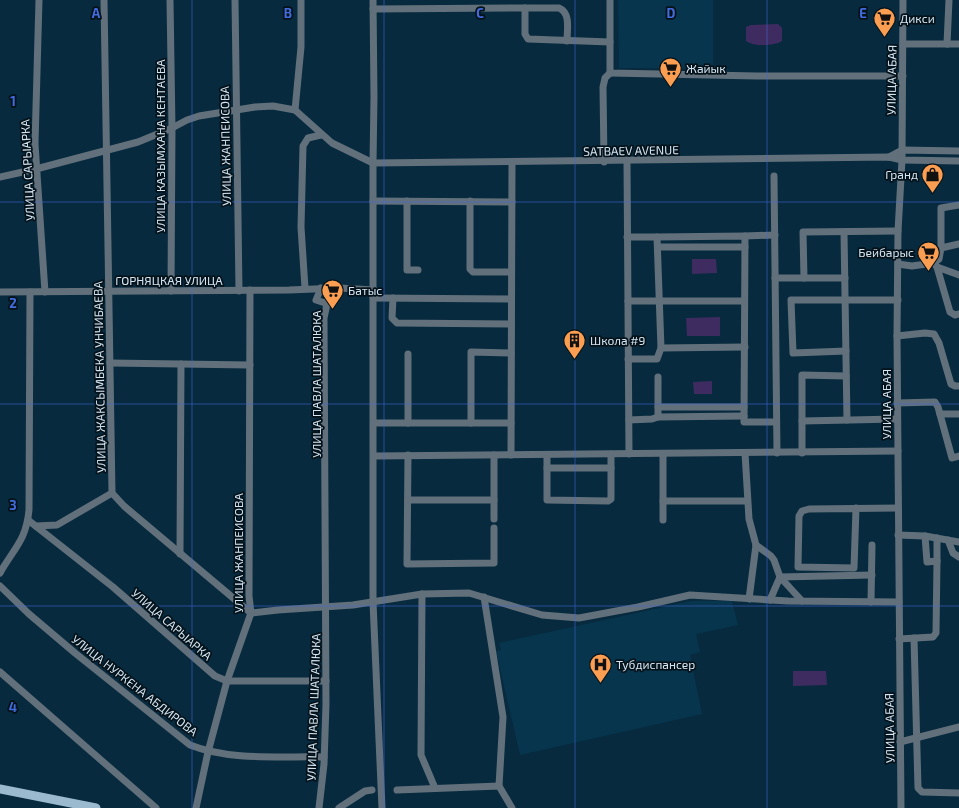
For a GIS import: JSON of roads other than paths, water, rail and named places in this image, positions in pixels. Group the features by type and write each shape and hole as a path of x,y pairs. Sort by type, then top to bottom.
{"main road":[{"path":"0,789 96,808"}],"street":[{"name":"УЛИЦА САРЫАРКА","path":"39,0 35,136 45,292"},
{"name":"УЛИЦА ЖАКСЫМБЕКА УНЧИБАЕВА","path":"104,0 112,493"},
{"name":"УЛИЦА КАЗЫМХАНА КЕНТАЕВА","path":"170,0 172,291"},
{"name":"УЛИЦА ЖАНПЕИСОВА","path":"235,0 235,110 239,291"},
{"path":"295,110 301,47 301,0"},
{"path":"373,0 373,602 382,808"},
{"path":"604,162 603,87 605,78 610,73 610,0"},
{"name":"УЛИЦА АБАЯ","path":"901,808 897,336 898,231 902,160 903,0"},
{"path":"947,44 949,0"},
{"path":"525,8 525,34 528,39 610,42"},
{"path":"373,9 558,8 567,14 567,41"},
{"path":"902,44 959,44"},
{"path":"610,73 757,76 903,76"},
{"path":"0,177 138,142 199,116 273,106 295,110 321,135 332,143 373,163"},
{"path":"316,300 324,288 330,294 330,300 321,303 316,300 305,288 301,227 303,146 308,138 321,135"},
{"path":"889,157 902,150 959,150"},
{"path":"889,157 902,160 959,161"},
{"name":"SATBAEV AVENUE","path":"373,163 604,162 889,157"},
{"path":"627,161 629,454"},
{"path":"511,455 510,353 512,162"},
{"path":"774,176 777,453"},
{"path":"407,201 407,270 418,270"},
{"path":"470,201 470,269 473,272 511,272"},
{"path":"373,202 512,202"},
{"path":"959,205 941,208 941,248 936,265 950,312 955,315 959,314"},
{"path":"804,278 802,232 898,231"},
{"path":"844,232 847,420"},
{"path":"627,237 775,235"},
{"path":"745,236 744,422 776,422"},
{"path":"628,358 657,359 661,348 657,237"},
{"path":"941,248 959,244"},
{"path":"658,247 745,247"},
{"path":"898,264 912,266 936,265 959,275"},
{"path":"775,278 845,278"},
{"path":"338,288 374,290"},
{"name":"ГОРНЯЦКАЯ УЛИЦА","path":"0,292 239,291 338,288"},
{"name":"УЛИЦА ПАВЛА ШАТАЛЮКА","path":"319,808 324,756 326,681 324,318 330,300 338,288"},
{"name":"УЛИЦА ЖАНПЕИСОВА","path":"196,808 208,752 227,681 251,613 249,596 250,290"},
{"path":"0,573 22,540 28,523 30,472 30,292"},
{"path":"373,298 511,299"},
{"path":"393,298 392,318 397,323 511,324"},
{"path":"316,300 324,318"},
{"path":"846,351 793,353 791,300 898,300"},
{"path":"628,301 744,301"},
{"path":"897,336 925,333 934,334 939,343 951,384 959,386"},
{"path":"661,348 744,347"},
{"path":"471,423 471,352 510,353"},
{"path":"408,354 408,423"},
{"path":"110,363 250,365"},
{"path":"180,554 181,364"},
{"path":"802,453 802,375 846,376"},
{"path":"658,377 658,417"},
{"path":"897,402 935,402 940,414 952,458 959,456"},
{"path":"658,407 744,407"},
{"path":"940,414 959,414"},
{"path":"629,420 652,419 658,417 744,416"},
{"path":"802,421 897,419"},
{"path":"374,423 511,423"},
{"path":"374,456 898,451"},
{"path":"745,453 748,519 756,545 749,599"},
{"path":"547,455 548,500 608,501 611,498 611,454"},
{"path":"663,454 663,520"},
{"path":"408,455 408,564 494,562 494,528"},
{"path":"494,455 494,519"},
{"path":"547,468 611,468"},
{"path":"36,526 57,525 112,493 124,506 251,613 373,602 422,594 469,593 542,615 579,618 690,595 770,600 899,602"},
{"path":"408,500 494,500"},
{"path":"663,501 747,501"},
{"path":"856,508 854,568 798,567 799,516 801,512 809,509 856,508 898,508"},
{"name":"УЛИЦА САРЫАРКА","path":"28,523 36,526 112,587 215,676 227,681 326,681"},
{"path":"898,536 925,536 959,542"},
{"path":"925,536 927,562 937,561"},
{"path":"899,639 935,636 937,538"},
{"path":"948,540 953,553 959,557"},
{"path":"756,545 765,550 774,560 780,577 802,601"},
{"path":"871,602 872,545"},
{"path":"780,577 872,575"},
{"path":"770,600 780,577"},
{"name":"УЛИЦА НУРКЕНА АБДИРОВА","path":"0,586 29,614 75,653 190,745 208,752 228,754 324,756"},
{"path":"422,594 421,755 435,788"},
{"path":"484,597 503,717 499,786 512,808"},
{"path":"914,638 916,776 920,790 922,792 959,793"},
{"path":"0,672 156,808"},
{"path":"900,742 959,727"},
{"path":"397,790 499,786"},
{"path":"339,808 365,791 372,790"}],"place":[{"name":"Дикси","path":"885,38"},
{"name":"Жайык","path":"670,88"},
{"name":"Гранд","path":"933,194"},
{"name":"Бейбарыс","path":"929,272"},
{"name":"Батыс","path":"333,310"},
{"name":"Школа #9","path":"575,360"},
{"name":"Тубдиспансер","path":"600,684"}]}
